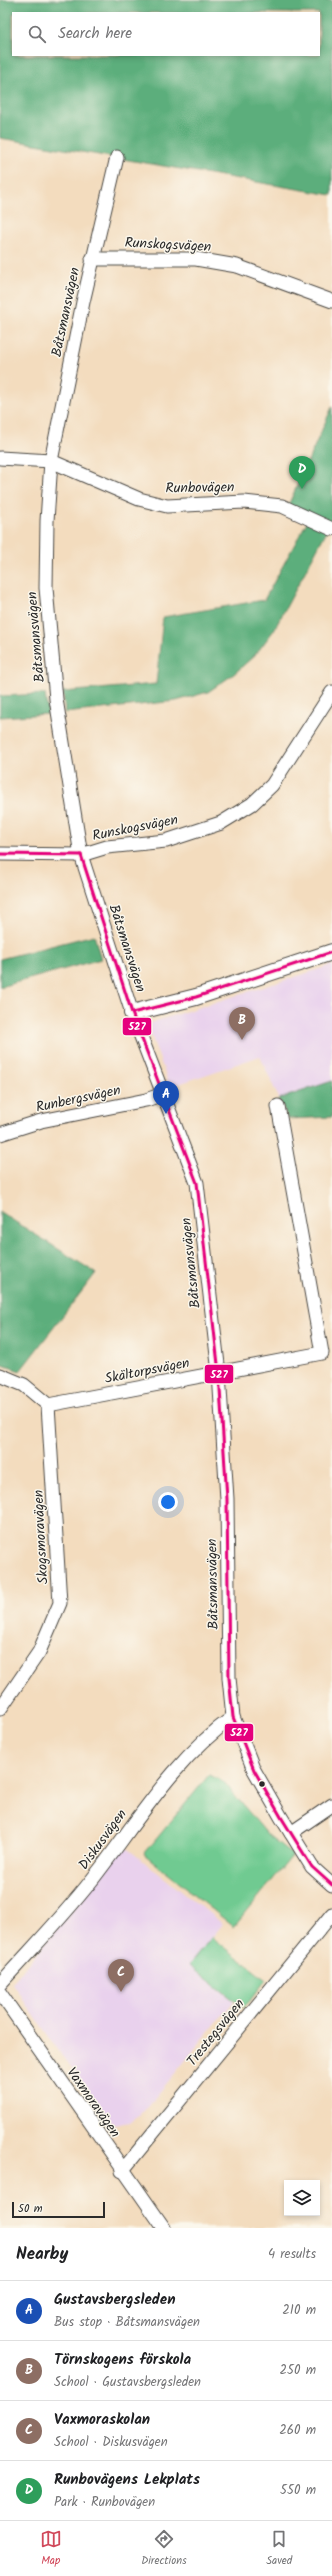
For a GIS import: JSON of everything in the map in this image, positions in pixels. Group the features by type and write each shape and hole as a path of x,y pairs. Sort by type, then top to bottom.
{"street":[{"name":"Båtsmansvägen","path":"117,157 92,259 51,461 47,521 46,588 56,699 81,855 132,1013 197,1183 219,1373 227,1499 229,1678 233,1717 254,1770 291,1833 312,1867 332,1885"},
{"name":"Runskogsvägen","path":"92,259 196,259 230,264 332,301"},
{"name":"Runbovägen","path":"0,458 51,461 139,499 168,506 244,502 282,506 332,529"},
{"name":"Runskogsvägen","path":"0,854 81,855 107,847 166,841 220,823 252,804 272,785 332,692"},
{"path":"132,1013 196,997 332,952"},
{"name":"Runbergsvägen","path":"0,1134 41,1121 146,1100 163,1094"},
{"name":"Skältorpsvägen","path":"48,1405 327,1352 278,1106"},
{"path":"0,1375 24,1385 48,1405"},
{"name":"Skogsmoravägen","path":"0,1709 39,1652 60,1603 48,1405"},
{"name":"Diskusvägen","path":"0,1984 98,1873 146,1804 209,1734 233,1717"},
{"path":"291,1833 332,1805"},
{"name":"Trestegsvägen","path":"122,2171 332,1914"},
{"name":"Vaxmoravägen","path":"0,1993 122,2171 164,2228"}],"shaded area":[{"path":"332,965 332,1081 279,1099 260,1056 170,1087 147,1024"},
{"path":"124,1846 223,1924 189,1965 234,2001 145,2110 129,2122 115,2125 105,2118 12,1983"}],"green space":[{"path":"0,0 332,0 332,195 0,138"},
{"path":"332,407 332,521 274,630 256,654 234,674 208,692 176,701 65,713 63,692 156,684 163,617 264,600 309,518 287,508"},
{"path":"45,694 48,714 0,717 0,696"},
{"path":"94,935 101,959 0,987 0,959"},
{"path":"332,1081 332,1117 288,1119 279,1099"},
{"path":"0,1212 96,1273 20,1371 0,1364"},
{"path":"209,1775 223,1781 268,1835 293,1855 234,1927 144,1854"},
{"path":"212,1937 266,1980 244,2008 189,1965"}],"transit line":[{"name":"527","path":"0,854 81,855"},
{"name":"527","path":"81,855 132,1013 197,1183 219,1373 227,1499 229,1678 233,1717 254,1770 281,1817 312,1867 332,1885"},
{"name":"527","path":"132,1013 196,997 332,952"}],"place":[{"name":"Runbovägens Lekplats","path":"302,489"},
{"name":"Törnskogens förskola","path":"242,1040"},
{"name":"Gustavsbergsleden","path":"166,1114"},
{"name":"Vaxmoraskolan","path":"121,1992"}]}
